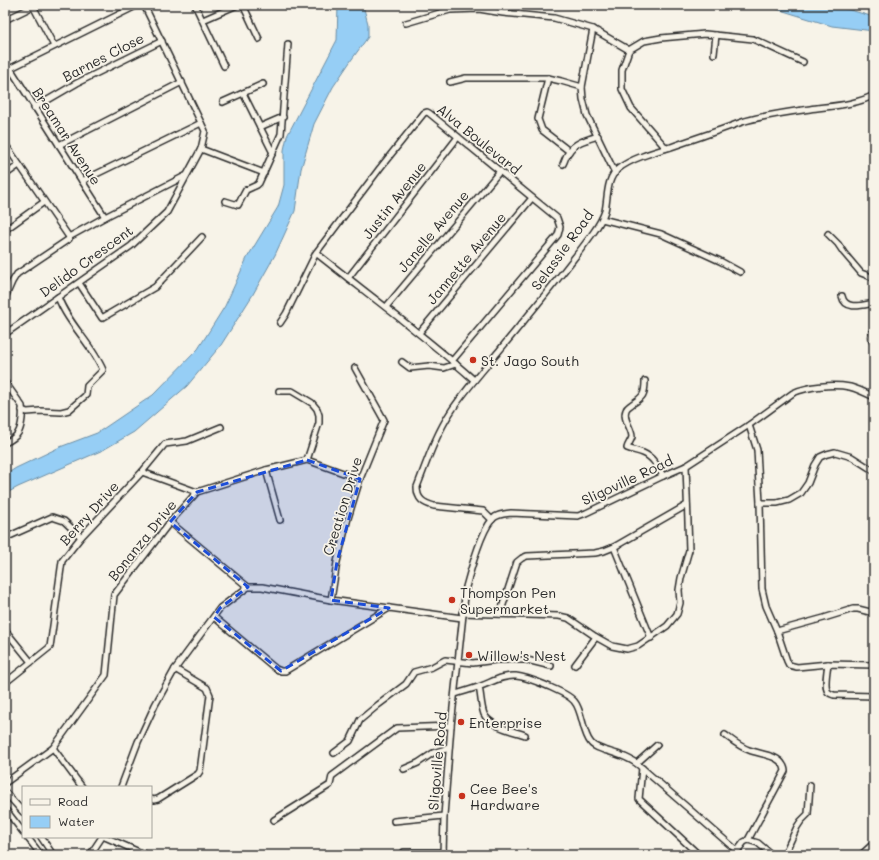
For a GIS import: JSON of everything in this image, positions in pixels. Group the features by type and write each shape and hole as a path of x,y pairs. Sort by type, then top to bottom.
{"street":[{"path":"7,70 138,5"},
{"name":"Delido Crescent","path":"5,334 131,246 167,212 201,149 205,131 144,5"},
{"path":"195,5 224,66"},
{"path":"203,20 237,5"},
{"path":"243,5 259,39"},
{"path":"5,20 35,6 54,46"},
{"path":"406,23 450,10 479,9 554,18 593,29 629,50"},
{"path":"593,29 582,87 583,99 588,115 615,173 628,163 645,156 745,121 794,111 860,101 874,95"},
{"path":"666,148 631,108 622,89 622,70 629,50 644,41 705,34 753,39 803,62"},
{"path":"714,54 716,35"},
{"name":"Barnes Close","path":"34,108 77,83 162,41"},
{"path":"224,201 237,205 239,204 246,190 258,184 281,134 288,44"},
{"name":"Breamar Avenue","path":"7,70 59,145 105,216"},
{"path":"450,82 466,78 548,78 561,80 582,87"},
{"path":"548,78 538,119 542,130 569,152"},
{"path":"59,145 182,82"},
{"path":"223,102 263,84"},
{"path":"243,93 272,153"},
{"name":"Alva Boulevard","path":"316,253 380,168 424,113 429,113 557,218 560,227 558,235 454,362"},
{"path":"260,127 283,117"},
{"path":"82,182 201,123"},
{"name":"Justin Avenue","path":"348,278 458,136"},
{"path":"563,164 569,152 576,145 585,140 598,136"},
{"path":"5,144 69,237"},
{"path":"201,149 264,173"},
{"path":"5,175 19,165"},
{"name":"Janelle Avenue","path":"386,307 500,171"},
{"name":"Selassie Road","path":"492,520 483,511 427,504 420,498 417,487 435,442 452,410 474,380 551,288 602,219 605,211 608,188 615,173"},
{"path":"5,298 17,274 69,239 69,237 105,216 186,176"},
{"name":"Jannette Avenue","path":"419,334 532,198"},
{"path":"5,230 44,202"},
{"path":"602,219 661,234 720,261 740,272"},
{"path":"828,234 862,273 874,278"},
{"path":"79,283 102,318 155,287 202,237"},
{"path":"280,323 286,314 316,253 386,307 474,380"},
{"path":"842,296 842,300 845,303 853,306 862,306 874,303"},
{"path":"22,410 27,412 61,412 69,410 86,395 87,386 102,371 97,358 62,307 58,297"},
{"path":"874,329 870,335 874,343"},
{"path":"402,362 410,368 429,366 444,368 454,362"},
{"name":"Creation Drive","path":"331,600 337,562 348,518 360,479 384,420 355,368"},
{"path":"645,381 645,390 642,398 626,408 625,412 632,437 627,448 645,453 652,459 663,476"},
{"path":"5,382 22,406 21,421 18,433 5,443"},
{"name":"Sligoville Road","path":"443,853 449,748 466,587 486,529 492,520 500,515 511,513 582,515 686,466 749,425 793,393 804,389 824,386 851,387 874,396"},
{"path":"279,391 292,391 312,403 317,408 319,423 307,460"},
{"path":"749,425 757,450 762,589 766,606 777,631 786,661 789,665 797,667 828,664 874,665"},
{"name":"Berry Drive","path":"5,682 50,647 62,561 82,537 142,472 165,444 187,441 221,428"},
{"path":"760,503 777,503 789,500 800,493 808,483 820,457 827,454 835,452 852,457 874,471"},
{"path":"142,472 196,492 266,470 307,460 360,479"},
{"path":"122,786 138,742 154,705 175,669 220,608 248,587 262,587 331,600 389,608 462,615 500,614 559,616 568,618 612,646 626,649 638,646 652,638 667,626 677,614 680,603 679,590 681,578 689,550 686,466"},
{"path":"266,470 280,520"},
{"name":"Bonanza Drive","path":"5,783 53,748 106,675 114,595 170,522 196,492"},
{"path":"500,614 517,562 522,558 527,556 604,551 614,547 687,505"},
{"path":"5,538 52,517 64,521 82,537"},
{"path":"170,522 248,587"},
{"path":"614,547 652,638"},
{"path":"214,617 276,669 285,671 389,608"},
{"path":"777,631 853,609 863,609 874,613"},
{"path":"5,630 30,662"},
{"path":"575,664 596,637"},
{"path":"334,753 350,741 360,720 406,684 414,672 432,667 445,660 472,663 496,660 527,660 551,666"},
{"path":"828,664 826,685 829,693 834,695 874,696"},
{"path":"152,799 158,799 198,774 200,771 210,695 207,688 175,669"},
{"path":"455,694 502,678 515,676 528,679 568,695 578,708 591,744 637,763 735,849 738,850 744,842 748,840 785,771 784,765 780,761 749,750 737,744 725,735"},
{"path":"479,687 484,714 487,718 492,723 525,735"},
{"path":"274,820 330,785 332,776 397,728 451,726"},
{"path":"637,763 657,745"},
{"path":"53,748 81,786"},
{"path":"404,769 418,763 433,753 449,748"},
{"path":"642,768 639,799 699,855"},
{"path":"784,855 797,827 808,814 810,785"},
{"path":"5,792 22,811"},
{"path":"5,809 22,831"},
{"path":"394,821 444,816"},
{"path":"28,838 41,855"},
{"path":"42,838 53,855"},
{"path":"90,855 101,838"},
{"path":"107,838 146,855"},
{"path":"748,840 758,843 772,855"},
{"path":"861,855 874,843"},
{"path":"404,852 443,853"}],"highlighted area":[{"path":"307,460 360,479 337,562 331,600 389,608 281,671 214,617 220,608 248,587 170,522 197,492"}],"water":[{"path":"338,5 363,5 368,24 368,37 333,87 314,124 301,169 295,211 275,255 252,296 221,345 187,386 134,432 103,450 5,494 5,475 16,468 60,447 97,433 153,395 198,349 225,306 247,258 278,207 284,185 284,150 287,136 337,40"},
{"path":"764,5 833,5 874,17 874,31 832,26"}],"place":[{"name":"St. Jago South","path":"473,360"},
{"name":"Thompson Pen Supermarket","path":"452,600"},
{"name":"Willow's Nest","path":"469,655"},
{"name":"Enterprise","path":"461,722"},
{"name":"Cee Bee's Hardware","path":"462,796"}]}
